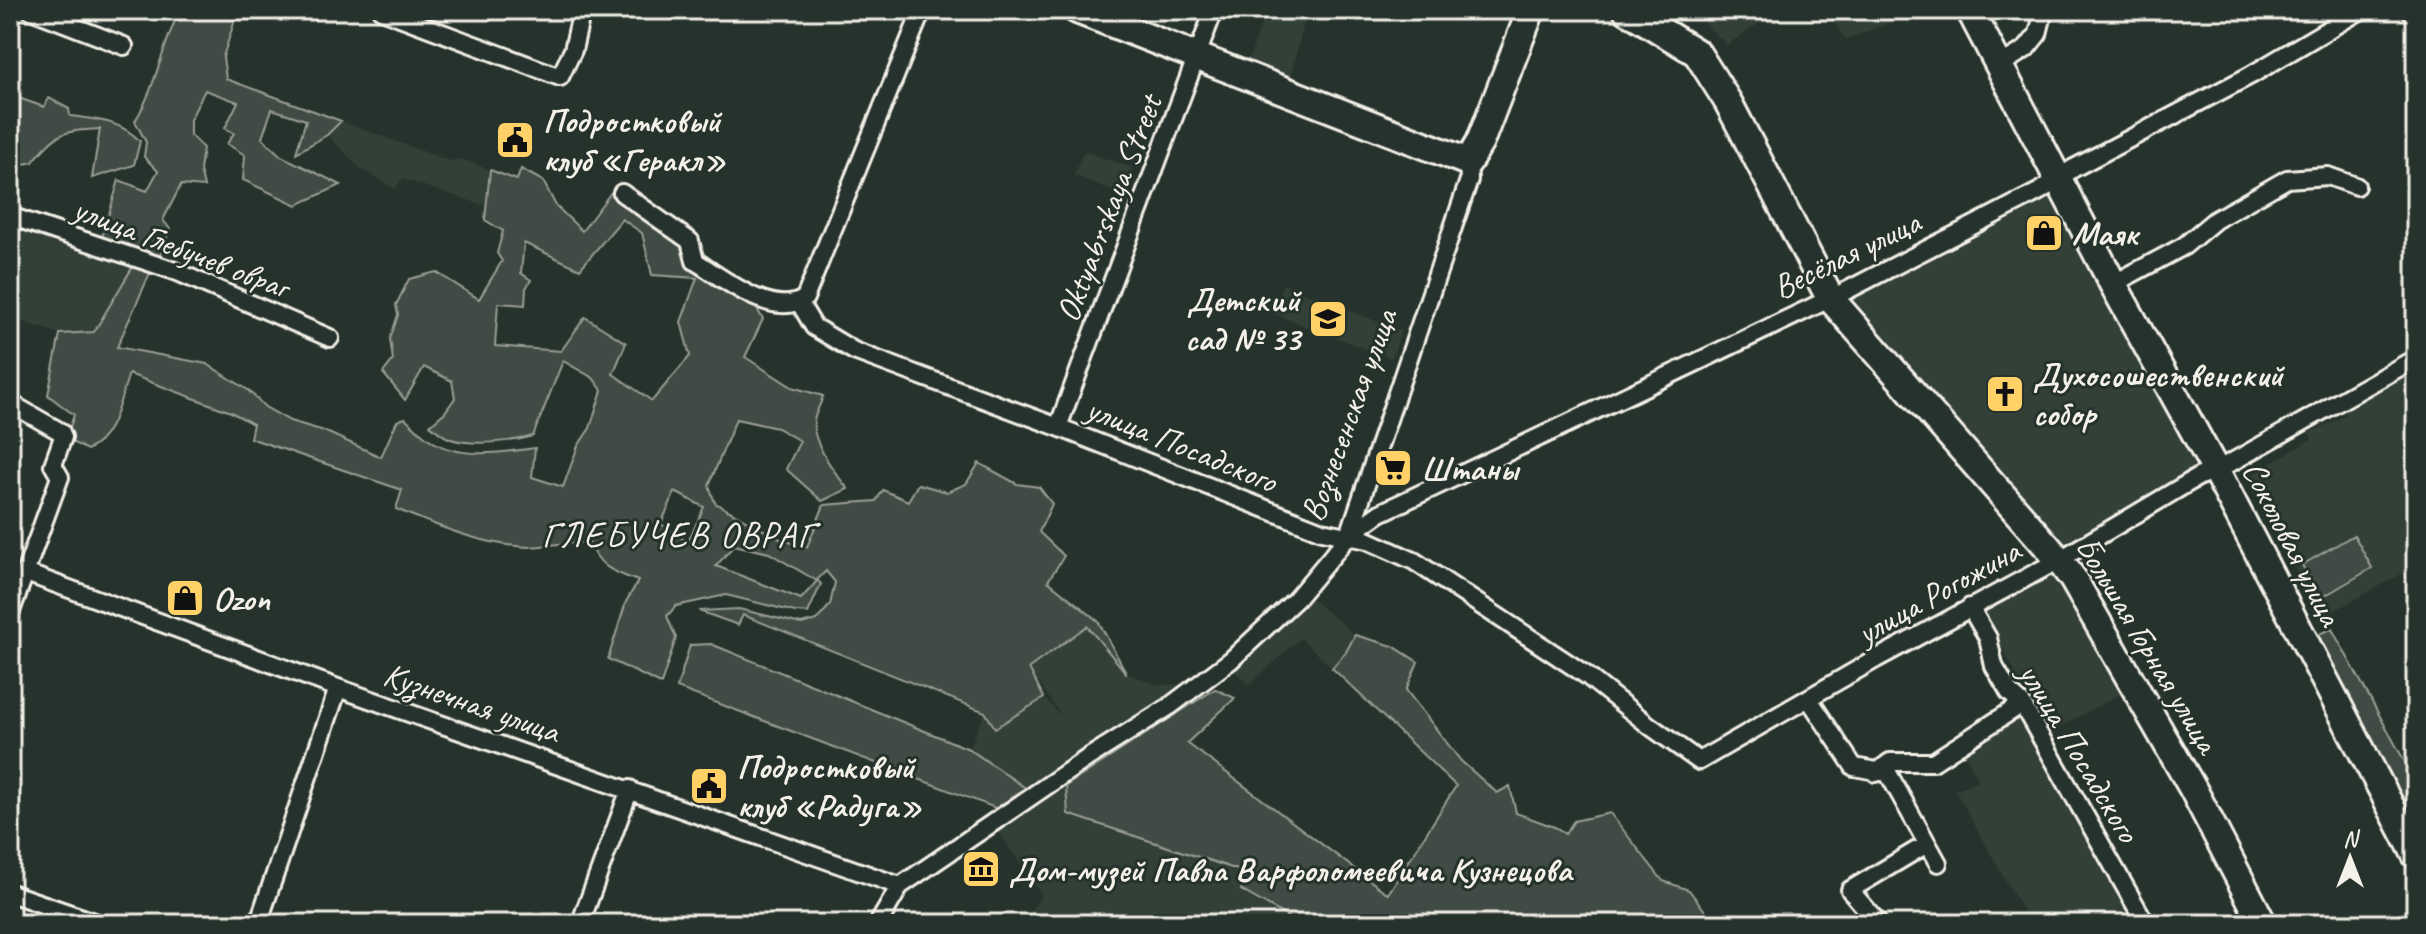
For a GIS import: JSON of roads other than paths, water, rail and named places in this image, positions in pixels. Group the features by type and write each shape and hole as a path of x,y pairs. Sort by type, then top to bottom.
{"main road":[{"path":"1077,10 1468,162"},
{"name":"Вознесенская улица","path":"1468,162 1480,142 1531,10"},
{"name":"Большая Горная улица","path":"1627,10 1697,53 1728,102 1830,298 2073,579 2193,789 2263,924"},
{"name":"Соколовая улица","path":"1970,10 2113,284 2215,469 2416,855"}],"street":[{"path":"31,10 124,46"},
{"path":"381,10 560,77 573,50 582,10"},
{"path":"622,193 690,241 695,261 710,270 770,305 788,306 802,300 922,10"},
{"name":"Oktyabrskaya Street","path":"1058,427 1214,10"},
{"path":"2000,65 2026,49 2038,34 2044,10"},
{"name":"Весёлая улица","path":"1349,535 1380,513 1830,298 2251,75 2361,10"},
{"path":"2410,10 2416,16"},
{"name":"Вознесенская улица","path":"900,886 1089,757 1170,706 1231,660 1296,599 1349,535 1469,180 1468,162"},
{"path":"2113,284 2184,246 2215,220 2287,179 2328,176 2356,186"},
{"name":"улица Глебучев овраг","path":"10,216 175,271 330,338"},
{"name":"улица Посадского","path":"802,300 814,327 854,351 1322,531 1367,540 1414,561 1586,675 1699,761"},
{"name":"улица Рогожина","path":"1699,761 2416,358"},
{"path":"10,403 61,432 63,437 53,465 60,477 10,614"},
{"name":"Кузнечная улица","path":"26,573 338,688 900,886"},
{"name":"улица Посадского","path":"1970,607 1988,638 1994,666 2009,692 2022,704 2146,924"},
{"path":"258,924 338,688"},
{"path":"1809,699 1854,767 1888,773 1938,863"},
{"path":"1876,773 1890,762 1933,762 2022,704"},
{"path":"580,924 630,789"},
{"path":"1879,924 1850,890 1927,844"},
{"path":"878,924 900,886"},
{"path":"10,893 100,924"}],"place":[{"name":"Подростковый клуб «Геракл»","path":"515,140"},
{"name":"Маяк","path":"2044,233"},
{"name":"Детский сад № 33","path":"1328,319"},
{"name":"Духосошественский собор","path":"2005,394"},
{"name":"Штаны","path":"1393,468"},
{"name":"Ozon","path":"185,598"},
{"name":"Подростковый клуб «Радуга»","path":"709,786"},
{"name":"Дом-музей Павла Варфоломеевича Кузнецова","path":"981,869"}],"district":[{"name":"ГЛЕБУЧЕВ ОВРАГ","path":"679,534"}]}
